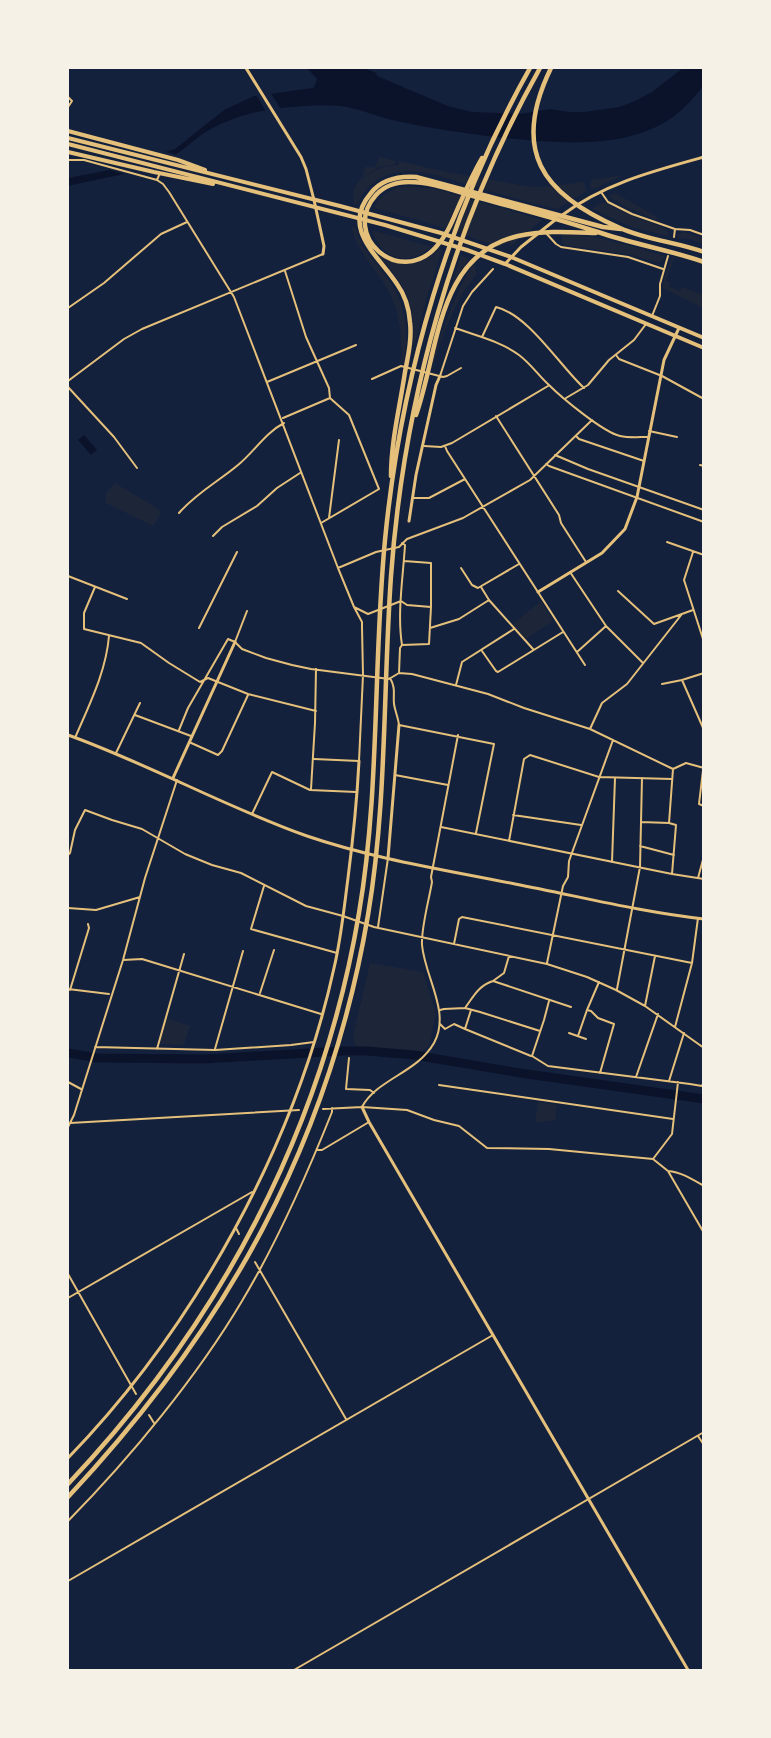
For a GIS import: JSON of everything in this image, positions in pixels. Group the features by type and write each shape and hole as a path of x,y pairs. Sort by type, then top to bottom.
{"highway":[{"path":"363,228 376,250 393,260 414,261 426,256 435,248 449,229 470,179 528,70"},
{"path":"68,1497 122,1437 156,1394 185,1356 225,1296 267,1222 287,1181 332,1065 359,963 374,870 383,776 392,567 398,502 410,430 420,403 437,314 456,255 484,182 513,118 539,70"},
{"path":"549,70 535,108 532,129 538,161 552,183 568,198 621,229 704,252"},
{"path":"390,494 414,367 437,281 461,214 496,132"},
{"path":"68,1484 116,1429 183,1342 218,1291 259,1218 278,1180 322,1066 350,960 365,870 374,776 382,576 391,465 410,336 408,306 396,282 364,240 363,228 368,201 390,185 412,182 440,187 571,221 621,229"},
{"path":"571,221 599,233 704,262"},
{"path":"425,370 458,279 471,261 488,247 502,240 527,234 599,233"}],"main road":[{"path":"68,131 178,160 216,175"},
{"path":"68,138 430,230 511,257 704,338"},
{"path":"68,144 128,159 161,171 225,185 430,238 505,264 704,348"},
{"path":"68,152 154,172 161,171"}],"street":[{"path":"68,381 134,333 323,254 325,249 306,169 296,147 246,68"},
{"path":"68,97 72,101 68,107"},
{"path":"505,264 568,210 601,192 640,176 704,157"},
{"path":"68,160 80,159 147,176 163,184 232,292 338,568 362,622 363,675 352,849 337,953 322,1014 291,1111 236,1228 176,1324 131,1386 68,1458"},
{"path":"157,180 161,171"},
{"path":"601,192 605,199 638,217 675,229 704,235"},
{"path":"68,308 100,286 160,234 187,222"},
{"path":"674,237 675,229"},
{"path":"542,230 561,247 628,257 663,269"},
{"path":"652,316 660,296 663,269 668,256"},
{"path":"409,521 436,385 455,328 463,306 472,292 493,269"},
{"path":"285,271 306,337 329,388 330,398 349,415 379,489 321,523"},
{"path":"482,338 496,307 508,311 549,348 584,388"},
{"path":"565,398 588,385 601,368 634,340 646,324"},
{"path":"455,328 514,352 530,363 549,385 592,420 621,436 648,437"},
{"path":"538,592 602,553 625,529 637,497 664,360 679,328"},
{"path":"267,382 356,345"},
{"path":"616,355 704,399"},
{"path":"372,380 401,366 440,376 447,376 461,368"},
{"path":"424,446 445,446 456,441 549,385"},
{"path":"68,387 114,437 137,468"},
{"path":"282,419 330,398"},
{"path":"496,416 586,562"},
{"path":"338,568 376,552 399,547 407,539 463,518 483,507 535,476 592,420"},
{"path":"179,513 210,485 238,465 267,434 284,423"},
{"path":"649,431 677,437"},
{"path":"576,436 644,461"},
{"path":"329,518 339,440"},
{"path":"445,446 585,665"},
{"path":"555,455 704,510"},
{"path":"546,464 704,522"},
{"path":"213,536 222,527 257,506 277,488 301,472"},
{"path":"413,498 429,498 465,478"},
{"path":"667,542 704,555"},
{"path":"399,673 405,545 402,543"},
{"path":"199,628 237,552"},
{"path":"693,552 684,580 703,638 700,642"},
{"path":"402,645 429,644 431,607 431,563 404,561"},
{"path":"461,568 474,587 481,587 519,564"},
{"path":"570,572 606,626 644,663"},
{"path":"68,576 127,599"},
{"path":"95,586 84,613 84,629 141,644 200,682 208,678 248,694 316,711"},
{"path":"481,587 489,600 533,650"},
{"path":"618,591 654,624 694,609"},
{"path":"430,628 459,619 489,600"},
{"path":"354,607 368,614 401,601"},
{"path":"401,601 407,605 431,607"},
{"path":"68,1124 74,1115 123,960 175,779 191,736 247,611"},
{"path":"590,729 602,703 627,684 682,614"},
{"path":"577,652 606,626"},
{"path":"456,685 462,662 514,629"},
{"path":"482,651 498,672 563,632"},
{"path":"75,738 104,669 109,636"},
{"path":"178,730 188,708 228,639 242,649 266,658 316,669 390,678 399,673 412,674 488,694 590,729 673,770"},
{"path":"310,790 314,759 316,669"},
{"path":"662,684 704,673"},
{"path":"378,927 388,858 399,725 394,703 395,690 390,678"},
{"path":"682,680 704,730"},
{"path":"189,742 218,754 222,751 248,694"},
{"path":"116,753 140,703"},
{"path":"135,715 191,736"},
{"path":"399,725 494,744 476,834"},
{"path":"68,735 116,753 252,814 307,836 360,852 632,907 704,919"},
{"path":"362,1107 374,1093 420,1062 435,1041 440,1024 439,1011 422,948 458,735"},
{"path":"547,964 561,893 569,875 569,863 613,740"},
{"path":"508,841 524,759 530,755 599,777 672,779"},
{"path":"314,759 359,761"},
{"path":"704,762 699,804 704,806"},
{"path":"673,770 686,764 703,768"},
{"path":"669,823 673,770"},
{"path":"252,814 272,772 310,790 357,792"},
{"path":"395,775 450,785"},
{"path":"612,862 615,778"},
{"path":"616,990 640,867 642,778"},
{"path":"68,855 77,824 85,810 142,829 193,858 242,873 306,906 378,927 547,964 599,982 658,1014 704,1048"},
{"path":"513,815 581,825"},
{"path":"641,822 676,825 672,874"},
{"path":"441,827 704,879"},
{"path":"640,846 674,855"},
{"path":"698,878 704,855"},
{"path":"265,885 251,929 337,953"},
{"path":"68,908 96,910 140,897"},
{"path":"454,944 459,920 462,917 692,963"},
{"path":"675,1027 692,963 698,918"},
{"path":"88,924 89,928 69,989 111,995"},
{"path":"260,994 274,950"},
{"path":"214,1050 243,951"},
{"path":"157,1049 184,954"},
{"path":"645,1006 655,955"},
{"path":"465,1008 479,988 504,973 509,956"},
{"path":"123,960 142,958 322,1014"},
{"path":"493,981 571,1007"},
{"path":"578,1036 599,982"},
{"path":"533,1057 549,1001"},
{"path":"439,1011 465,1008 540,1031"},
{"path":"465,1029 471,1010"},
{"path":"587,1010 597,1018 614,1024 600,1073"},
{"path":"635,1078 658,1014"},
{"path":"440,1024 446,1029 454,1024 533,1057 548,1066 702,1086 704,1082"},
{"path":"569,1033 586,1040"},
{"path":"669,1081 684,1033"},
{"path":"95,1048 214,1050 313,1043"},
{"path":"349,1058 346,1089 370,1090 374,1093"},
{"path":"68,1082 82,1090"},
{"path":"653,1159 672,1134 678,1082"},
{"path":"439,1085 673,1119"},
{"path":"362,1107 688,1671"},
{"path":"323,1109 362,1107 407,1110 459,1126 487,1148 552,1149 653,1159 668,1171 704,1233"},
{"path":"68,1521 119,1466 154,1423 211,1348 242,1301 289,1213 317,1150 332,1108"},
{"path":"68,1124 299,1110"},
{"path":"317,1150 322,1150 369,1122"},
{"path":"668,1171 690,1178 704,1186"},
{"path":"68,1298 254,1191"},
{"path":"236,1228 239,1234"},
{"path":"255,1262 346,1419"},
{"path":"68,1274 136,1394"},
{"path":"68,1581 493,1335"},
{"path":"150,1415 154,1423"},
{"path":"294,1671 704,1432"},
{"path":"698,1436 704,1444"}],"shaded area":[{"path":"307,68 364,68 376,73 377,76 448,106 472,112 520,114 550,109 584,112 619,107 652,92 683,68 703,68 703,86 682,110 656,127 637,134 597,142 556,142 470,134 396,121 340,106 270,109 219,125 201,135 174,156 152,166 68,186 68,178 109,170 175,149 224,110 254,96 313,88 317,79"},
{"path":"379,157 396,161 395,164 379,167 362,177 366,166 375,168"},
{"path":"399,161 531,187 584,182 586,189 585,192 557,209 434,175 405,172 377,180 357,204 354,204 353,193 359,181 377,169 398,165"},
{"path":"624,175 593,189 590,187 591,180"},
{"path":"405,186 436,189 542,220 511,246 507,242 500,247 374,208 386,194"},
{"path":"615,193 657,217 656,220 608,196"},
{"path":"601,203 664,228 669,233 668,236 632,227 592,209"},
{"path":"352,227 356,228 364,248 398,295 406,327 404,361 401,361 400,333 395,305 387,288 357,243"},
{"path":"372,230 431,247 413,257 396,257 381,247"},
{"path":"684,232 703,238 703,244 677,238"},
{"path":"562,235 601,239 665,256 658,263 632,255 565,245 562,242"},
{"path":"439,248 442,250 414,346 413,318 408,297 397,278 379,257 396,263 412,264 426,259"},
{"path":"461,255 469,259 450,291"},
{"path":"672,257 674,258 666,281 670,282 669,287 680,291 682,287 703,295 703,308 663,288"},
{"path":"474,264 477,274 456,307 432,368 449,314 462,283"},
{"path":"84,435 97,450 91,455 78,440"},
{"path":"115,483 157,508 161,513 153,526 106,503 106,493"},
{"path":"541,601 553,621 526,639 513,624"},
{"path":"370,963 423,972 436,1014 429,1046 421,1052 355,1046 353,1036"},
{"path":"166,1018 190,1026 184,1045 159,1044"},
{"path":"538,1102 557,1105 555,1120 535,1123"}],"pier":[{"path":"269,90 282,111 267,113 255,93"},
{"path":"160,150 180,156 133,176 102,168"}],"waterway":[{"path":"68,1053 98,1058 205,1059 367,1051 414,1055 520,1073 704,1099"}]}
